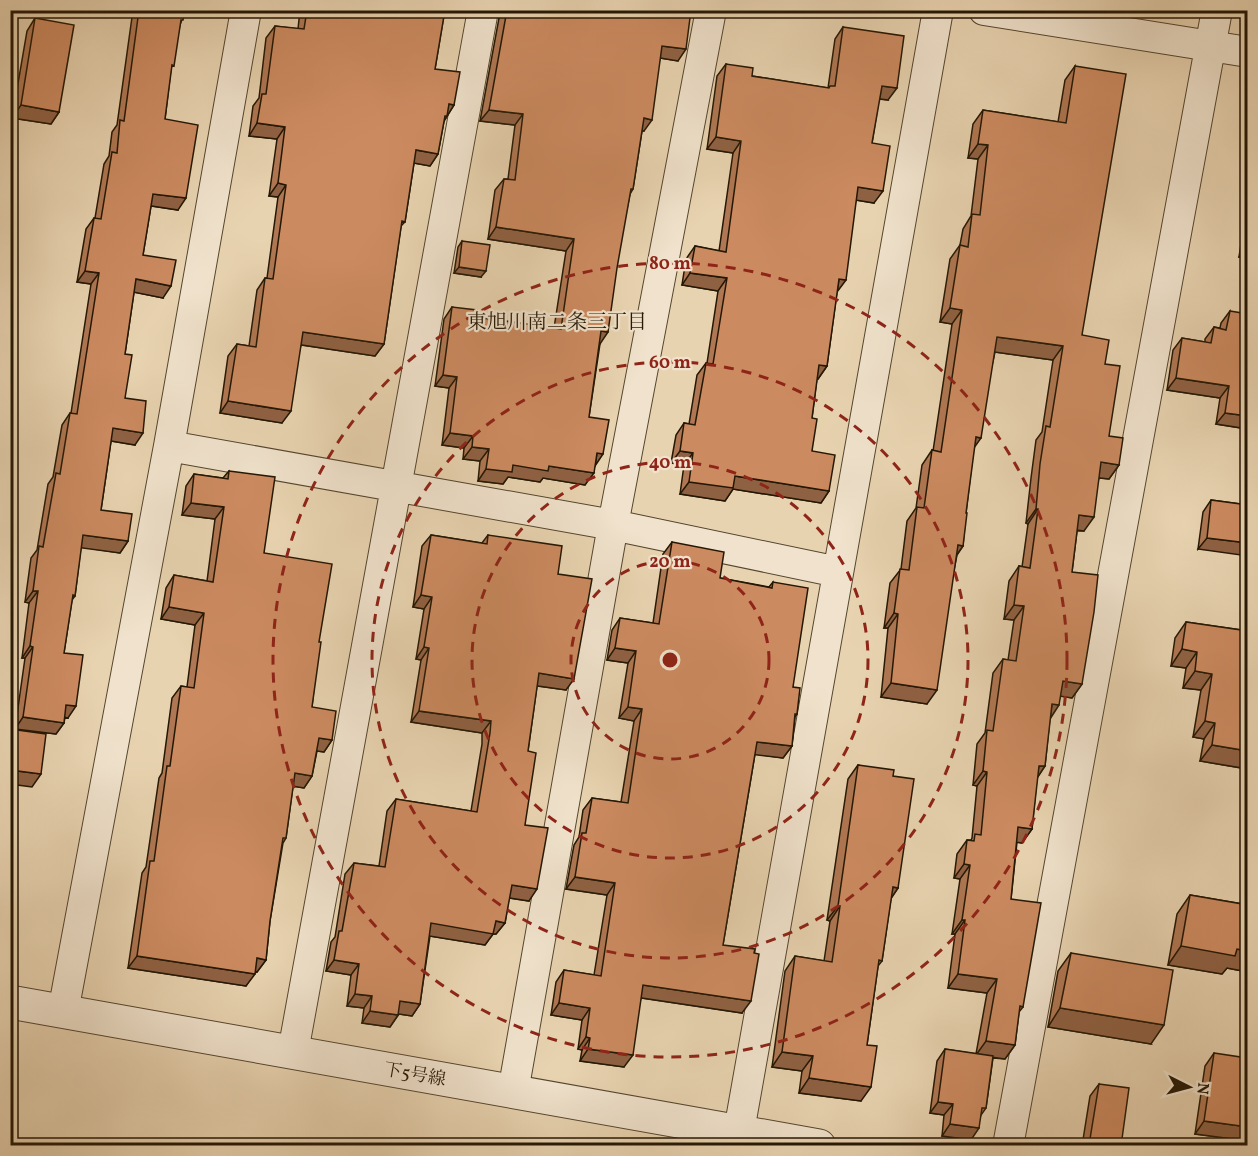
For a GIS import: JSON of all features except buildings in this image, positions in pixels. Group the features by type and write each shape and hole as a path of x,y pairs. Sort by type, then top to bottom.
{"street":[{"path":"63,1012 169,446 246,10"},
{"path":"293,1052 483,10"},
{"path":"513,1092 613,525 711,10"},
{"path":"739,1131 938,10"},
{"path":"984,10 1248,51"},
{"path":"1008,1146 1217,10"},
{"path":"169,446 613,525 838,572"},
{"name":"下5号線","path":"10,1002 819,1146"}],"district":[{"name":"東旭川南二条三丁目","path":"557,321"}]}
